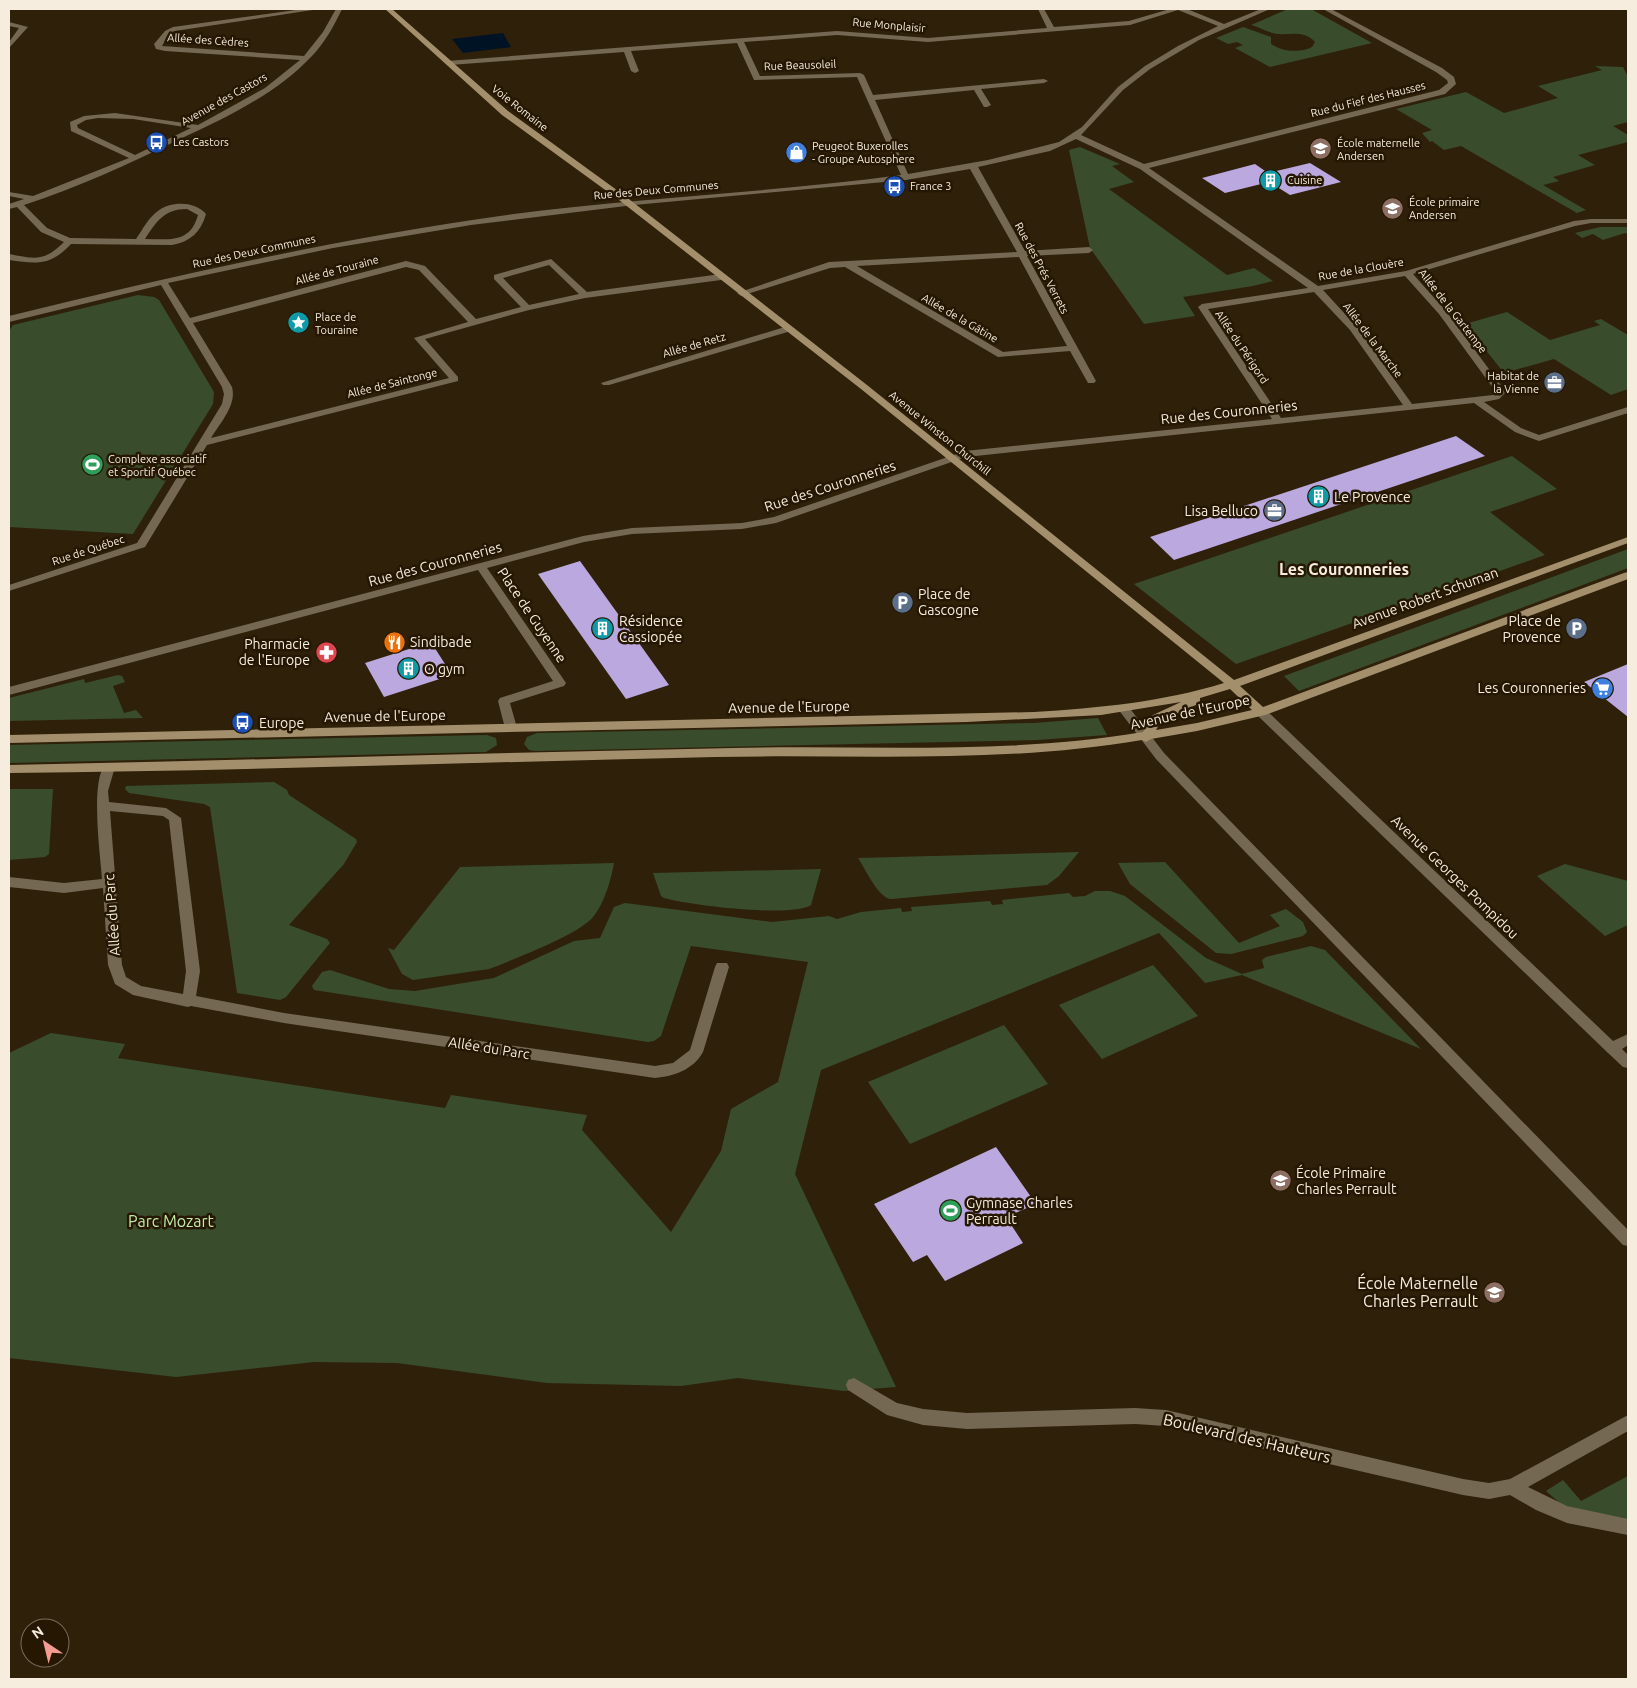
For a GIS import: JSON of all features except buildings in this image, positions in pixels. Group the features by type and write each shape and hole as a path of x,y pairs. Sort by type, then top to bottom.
{"main road":[{"name":"Voie Romaine","path":"388,9 404,21 505,113 630,203"},
{"name":"Voie Romaine","path":"395,9 404,21"},
{"name":"Avenue Winston Churchill","path":"630,203 721,277 864,387 1228,686"},
{"name":"Avenue Robert Schuman","path":"1228,686 1628,540"},
{"path":"1261,712 1628,575"},
{"name":"Avenue de l'Europe","path":"9,739 967,718 1066,714 1124,709 1194,696 1228,686 1261,712"},
{"path":"1146,738 1156,718 1228,686"},
{"name":"Avenue de l'Europe","path":"9,769 743,752 1040,748 1146,738 1220,724 1261,712"}],"street":[{"name":"Allée des Cèdres","path":"306,58 164,49 158,44 167,32 173,29 316,9"},
{"name":"Avenue des Castors","path":"9,208 136,158 199,127 274,84 306,58 330,28 339,9"},
{"path":"1041,9 1052,30"},
{"name":"Rue Monplaisir","path":"450,63 846,32 920,40 1136,22 1176,9"},
{"path":"1181,9 1224,26"},
{"name":"Rue des Deux Communes","path":"9,319 298,252 363,241 569,210 906,178 972,166 1050,148 1076,136 1129,81 1178,48 1224,26 1267,9"},
{"name":"Rue du Fief des Hausses","path":"1143,167 1442,92 1452,84 1451,79 1439,70 1326,9"},
{"path":"9,24 24,27 9,46"},
{"name":"Rue Beausoleil","path":"739,40 757,78 860,75 906,178"},
{"path":"627,49 635,71"},
{"path":"870,98 1044,81"},
{"path":"976,88 987,104"},
{"path":"136,158 74,129 73,124 86,117 105,114 199,127"},
{"name":"Rue de la Clouère","path":"1076,136 1143,167 1316,289 1407,273 1574,224 1591,221 1628,221"},
{"name":"Rue des Prés Verrets","path":"972,166 977,171 1071,348 1091,381"},
{"path":"9,194 34,199"},
{"path":"19,204 44,230 69,240 139,242 185,240 197,227 202,214 198,209 191,208 166,210 158,214 139,242"},
{"path":"9,257 36,261 49,259 69,240"},
{"path":"742,293 822,268 847,264 1089,250"},
{"path":"527,308 496,277 551,262 585,295"},
{"name":"Allée de Touraine","path":"186,322 406,264 422,268 473,322"},
{"name":"Allée de la Gâtine","path":"847,264 1001,355 1071,348"},
{"name":"Allée de la Gartempe","path":"1407,273 1442,312 1498,388 1500,393 1496,397 1476,400"},
{"name":"Allée de Saintonge","path":"203,443 455,379 419,338 527,308 585,295 721,277"},
{"name":"Rue de Québec","path":"9,588 141,545 227,404 229,394 227,387 164,283"},
{"name":"Allée de la Marche","path":"1316,289 1325,296 1350,326 1409,407"},
{"name":"Allée du Périgord","path":"1278,420 1202,307 1316,289"},
{"name":"Allée de Retz","path":"606,383 788,329"},
{"path":"1476,400 1518,430 1539,438 1628,410"},
{"name":"Rue des Couronneries","path":"9,691 608,534 742,526 776,520 965,454 1476,400"},
{"name":"Place de Guyenne","path":"481,566 560,683 504,701 511,728"},
{"path":"1124,709 1160,756 1628,1240"},
{"name":"Avenue Georges Pompidou","path":"1261,712 1628,1063"},
{"name":"Allée du Parc","path":"109,767 104,782 103,806 115,965 120,980 138,991 188,1002 646,1072 664,1072 688,1062 696,1052 722,967"},
{"path":"103,806 166,812 175,818 193,971 188,1002"},
{"path":"9,882 64,888 110,883"},
{"path":"1612,1048 1628,1039"},
{"name":"Boulevard des Hauteurs","path":"854,1385 893,1410 923,1418 967,1421 1135,1416 1166,1418 1470,1489 1489,1491 1512,1487 1628,1423"},
{"path":"1512,1487 1542,1506 1572,1518 1628,1526"}],"green space":[{"path":"1288,9 1311,9 1372,43 1270,67 1235,48 1243,45 1237,42 1228,44 1216,38 1243,27 1271,37 1271,44 1281,49 1297,51 1312,47 1315,42 1302,34 1274,33 1251,25"},
{"path":"1595,66 1623,67 1628,77 1628,122 1613,126 1628,135 1628,142 1578,155 1595,165 1553,177 1559,181 1543,185 1586,210 1577,213 1461,146 1444,150 1432,141 1430,142 1422,133 1432,130 1396,109 1466,92 1504,113 1558,98 1538,86 1602,70"},
{"path":"1080,147 1120,164 1112,166 1134,182 1109,189 1227,275 1254,268 1273,281 1183,297 1195,316 1144,324 1090,248 1069,150"},
{"path":"1600,227 1628,227 1628,234 1625,233 1603,240 1593,234 1582,238 1575,233"},
{"name":"Complexe associatif et Sportif Québec","path":"138,295 154,297 159,300 214,392 213,404 133,534 9,527 9,331 13,325"},
{"path":"1507,312 1550,340 1600,325 1594,321 1601,319 1628,335 1628,389 1611,395 1554,359 1504,373 1465,324"},
{"path":"1512,456 1557,489 1490,512 1545,555 1236,664 1134,584"},
{"path":"1628,549 1628,568 1299,691 1284,676"},
{"path":"118,675 122,676 125,682 113,686 124,713 136,710 143,718 9,721 9,698 84,679 85,683"},
{"path":"1098,718 1107,735 1037,740 535,751 529,750 524,744 527,737 537,733 1034,723"},
{"path":"487,735 496,738 497,745 486,752 9,763 9,745"},
{"path":"274,782 287,790 289,795 356,839 357,842 344,864 289,925 327,939 330,943 286,997 280,1000 237,993 210,807 204,804 129,793 125,789 126,786"},
{"path":"9,789 53,789 49,854 45,857 9,860"},
{"path":"1079,852 1059,876 1047,885 892,899 887,898 877,889 858,858"},
{"path":"1165,862 1239,943 1280,926 1270,915 1286,909 1303,922 1307,932 1303,936 1231,954 1216,953 1130,884 1118,863"},
{"path":"614,863 604,899 597,912 586,924 550,944 500,965 489,969 413,980 402,974 388,948 394,950 460,867"},
{"path":"1565,864 1628,881 1628,925 1605,936 1537,876"},
{"path":"821,869 811,905 800,909 783,910 716,907 664,898 661,896 653,873"},
{"name":"Parc Mozart","path":"1095,891 1110,891 1125,896 1206,958 1242,974 1264,968 1262,960 1266,957 1311,946 1325,950 1421,1049 1242,975 1205,983 1159,933 821,1070 795,1174 896,1387 844,1391 738,1378 681,1386 547,1383 397,1363 314,1362 176,1377 9,1358 9,1053 51,1033 125,1044 118,1058 445,1108 451,1095 587,1115 582,1130 671,1232 721,1151 731,1109 778,1082 808,962 691,946 661,1036 654,1041 648,1042 314,990 312,986 322,972 330,970 389,989 415,991 494,978 574,941 600,938 614,907 625,903 772,922 829,916 837,919 861,912 901,908 902,912 912,911 911,907 990,901 992,905 1003,904 1002,900 1069,893 1073,897 1085,896"},
{"path":"1153,965 1198,1016 1102,1059 1059,1005"},
{"path":"1004,1025 1048,1084 910,1144 868,1082"},
{"path":"1628,1476 1628,1521 1562,1505 1546,1491 1563,1480 1581,1501"}],"water":[{"path":"503,33 511,47 463,53 452,39"}],"place":[{"name":"Les Castors","path":"157,142"},
{"name":"École maternelle Andersen","path":"1321,149"},
{"name":"Peugeot Buxerolles - Groupe Autosphere","path":"796,152"},
{"name":"Cuisine","path":"1271,180"},
{"name":"France 3","path":"894,186"},
{"name":"École primaire Andersen","path":"1393,208"},
{"name":"Place de Touraine","path":"299,323"},
{"name":"Habitat de la Vienne","path":"1555,382"},
{"name":"Complexe associatif et Sportif Québec","path":"92,465"},
{"name":"Le Provence","path":"1318,497"},
{"name":"Lisa Belluco","path":"1274,511"},
{"name":"Place de Gascogne","path":"902,602"},
{"name":"Résidence Cassiopée","path":"603,629"},
{"name":"Place de Provence","path":"1577,629"},
{"name":"Sindibade","path":"394,642"},
{"name":"Pharmacie de l'Europe","path":"326,652"},
{"name":"O gym","path":"408,669"},
{"name":"Les Couronneries","path":"1602,688"},
{"name":"Europe","path":"243,723"},
{"name":"École Primaire Charles Perrault","path":"1280,1181"},
{"name":"Gymnase Charles Perrault","path":"950,1211"},
{"name":"École Maternelle Charles Perrault","path":"1494,1292"}],"district":[{"name":"Les Couronneries","path":"1344,569"}]}
